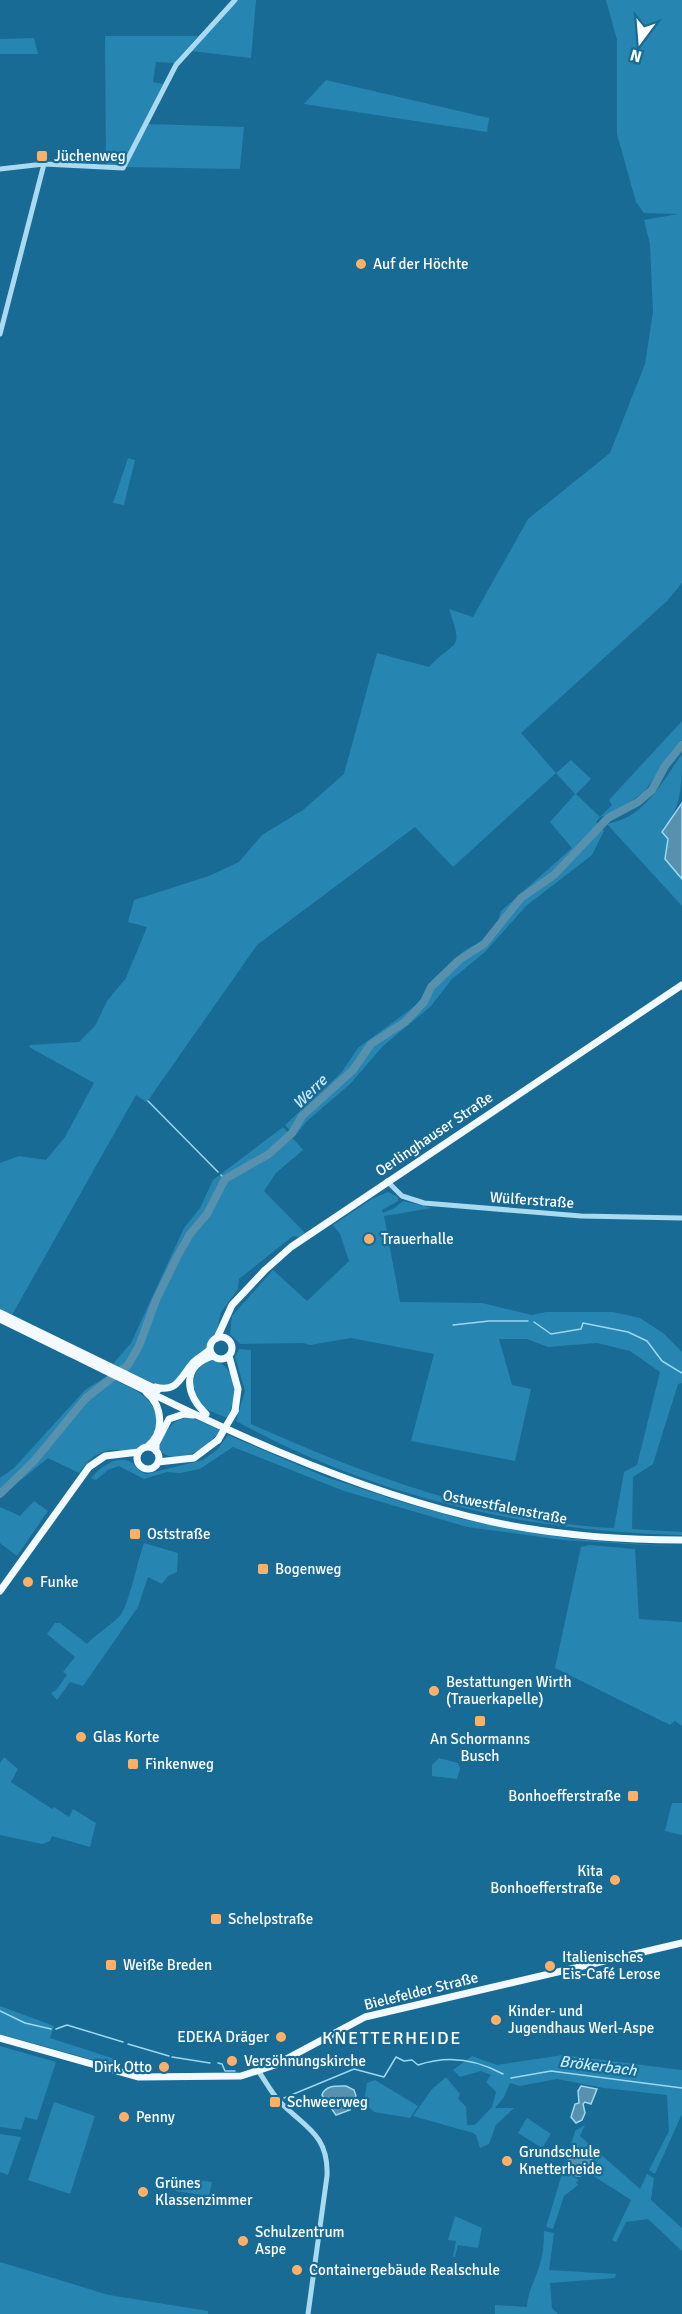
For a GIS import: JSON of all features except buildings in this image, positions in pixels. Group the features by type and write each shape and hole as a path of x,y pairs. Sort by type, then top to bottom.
{"main road":[{"name":"Oerlinghauser Straße","path":"217,1338 232,1305 272,1264 387,1181 682,985"},
{"name":"Ostwestfalenstraße","path":"0,1313 140,1384"},
{"name":"Ostwestfalenstraße","path":"0,1318 296,1458 391,1494 494,1522 591,1536 682,1540"},
{"path":"222,1326 232,1346 226,1358"},
{"path":"205,1415 194,1402 190,1382 197,1366 212,1352 213,1341 217,1338 226,1338"},
{"path":"140,1384 164,1389 176,1385 194,1362 212,1352"},
{"path":"147,1447 158,1456 171,1461 194,1458 218,1440 235,1411 238,1389 226,1358 212,1352"},
{"path":"0,1591 89,1467 105,1456 138,1456 147,1447 157,1431 160,1416 152,1396 140,1384"},
{"path":"138,1456 140,1465 148,1469 158,1456 156,1444 169,1419 184,1414 205,1415"},
{"name":"Bielefelder Straße","path":"0,2038 145,2079 229,2077 259,2072 365,2017 682,1943"}],"street":[{"path":"0,169 44,164 123,168 176,65 236,0"},
{"path":"0,334 44,164"},
{"name":"Wülferstraße","path":"387,1181 402,1196 424,1203 580,1216 682,1218"},
{"path":"259,2072 278,2100 316,2135 327,2161 327,2176 308,2314"}],"shaded area":[{"path":"238,0 256,0 251,58 190,51"},
{"path":"606,0 682,0 682,583 667,601 521,733 556,773 453,867 415,827 257,945 149,1099 146,1102 136,1095 12,1315 0,1310 0,1163 19,1156 46,1160 65,1137 94,1083 29,1047 30,1045 79,1042 95,1026 107,1001 126,978 147,927 128,922 134,900 209,876 239,862 262,835 303,810 344,774 377,653 429,667 455,644 456,633 449,609 473,617 528,519 610,453 645,364 653,312 650,244 644,220 678,214 644,213 636,202 617,134 617,40"},
{"path":"105,36 198,36 175,63 156,62 153,82 163,84 122,167 106,166"},
{"path":"34,38 38,54 0,54 0,39"},
{"path":"326,80 489,118 487,132 304,104"},
{"path":"147,124 244,127 240,169 125,167"},
{"path":"128,458 135,460 124,505 113,503"},
{"path":"682,721 682,740 644,792 614,813 600,817 612,805 609,800"},
{"path":"682,754 680,794 674,813 663,828 668,839 665,859 682,879 682,906 607,824 621,820 642,806 659,787"},
{"path":"571,760 591,779 576,794 600,817 596,822 604,831 592,855 526,906 485,952 452,979 430,1007 383,1046 350,1084 306,1122 295,1136 285,1125 341,1073 358,1048 415,1006 447,967 464,951 483,940 497,925 501,911 572,848 550,822 575,794 556,773"},
{"path":"682,803 682,879 665,859 668,839 662,832"},
{"path":"283,1127 303,1150 276,1173 264,1191 305,1233 299,1237 293,1236 239,1279 238,1289 221,1312 216,1334 207,1349 171,1385 159,1386 113,1364 131,1343 184,1228 200,1208 213,1180"},
{"path":"388,1192 398,1197 398,1201 382,1210 383,1213 395,1208 403,1201 432,1208 384,1216 400,1302 482,1303 532,1315 546,1312 613,1312 640,1318 663,1333 682,1352 682,1383 678,1384 653,1464 633,1477 632,1529 682,1532 682,1535 565,1526 452,1505 397,1490 343,1471 289,1448 236,1421 245,1391 235,1357 239,1349 251,1350 251,1424 337,1460 428,1493 522,1517 614,1528 624,1472 637,1465 660,1372 630,1351 597,1343 548,1347 527,1339 499,1339 512,1385 531,1389 515,1461 411,1441 434,1354 351,1338 310,1345 303,1343 240,1344 230,1334 232,1316 273,1270 307,1301 349,1261 340,1234 333,1225 372,1199"},
{"path":"212,1359 221,1363 231,1376 234,1392 227,1418 211,1412 198,1402 193,1389 197,1371"},
{"path":"107,1376 135,1390 150,1402 156,1420 153,1435 149,1441 144,1446 130,1451 110,1450 99,1453 79,1473 48,1458 0,1497 0,1478 14,1468 85,1390"},
{"path":"190,1417 220,1430 195,1452 178,1457 162,1453 159,1446 167,1431 174,1423"},
{"path":"228,1435 326,1477 466,1520 572,1539 682,1547 563,1540 467,1527 344,1491 233,1447 200,1469 180,1473 167,1472 144,1479 119,1466 108,1470 96,1480 91,1478 103,1466 120,1460 131,1462 146,1474 203,1460 217,1450"},
{"path":"34,1501 48,1511 17,1556 0,1543 0,1507 20,1516"},
{"path":"144,1543 178,1553 177,1572 168,1576 162,1584 148,1577 138,1607 83,1686 70,1682 57,1700 51,1693 67,1675 63,1672 75,1657 47,1634 55,1623 60,1623 87,1644 120,1616 130,1592"},
{"path":"589,1545 635,1549 639,1619 682,1622 682,1726 675,1721 670,1725 555,1668 581,1547"},
{"path":"4,1757 18,1769 11,1782 52,1809 54,1807 69,1817 73,1809 96,1823 90,1847 52,1836 50,1841 42,1844 0,1835 0,1763"},
{"path":"439,1758 458,1763 460,1769 457,1779 432,1776 432,1765"},
{"path":"672,1803 682,1803 682,1835 665,1831"},
{"path":"0,2006 54,2026 50,2038 118,2060 115,2066 0,2034"},
{"path":"0,2046 56,2062 37,2120 25,2117 21,2130 0,2127"},
{"path":"563,2055 682,2070 682,2114 655,2174 649,2170 669,2131 667,2095 604,2088 557,2079 520,2086 510,2083 504,2097 495,2108 514,2108 496,2125 489,2144 480,2148 476,2135 473,2133 413,2116 432,2089 446,2077 460,2094 458,2098 466,2107 467,2125 475,2125 492,2107 496,2092 486,2082 491,2075 481,2071 460,2077 453,2070 472,2056 497,2065"},
{"path":"375,2080 418,2106 410,2118 374,2112 364,2102 367,2083"},
{"path":"346,2086 354,2090 356,2096 350,2110 336,2115 322,2095 326,2089"},
{"path":"581,2086 597,2089 591,2104 585,2102 583,2104 585,2113 582,2120 576,2123 571,2117 575,2104 579,2103 578,2091"},
{"path":"54,2102 95,2116 70,2194 28,2180"},
{"path":"527,2118 551,2134 542,2148 518,2133"},
{"path":"585,2125 580,2136 640,2189 647,2174 654,2178 651,2200 682,2228 682,2251 648,2219 626,2222 616,2242 612,2240 631,2200 592,2175 597,2162 578,2147 574,2148 567,2173 579,2180 576,2182 578,2185 564,2196 553,2229 546,2227 575,2131"},
{"path":"0,2134 21,2137 8,2175 0,2172"},
{"path":"577,2147 593,2161 589,2166 582,2163 585,2172 580,2176 571,2175 567,2171 572,2148"},
{"path":"197,2180 212,2182 209,2196 175,2191 177,2182"},
{"path":"455,2216 482,2228 478,2248 458,2245 455,2257 453,2257 456,2241 448,2240"},
{"path":"544,2231 554,2233 549,2270 616,2274 615,2278 550,2283 552,2308 558,2314 495,2314 495,2305 527,2307 541,2260"},
{"path":"0,2262 109,2295 208,2311 208,2314 0,2314"}],"waterway":[{"name":"Werre","path":"0,1494 34,1461 86,1398 128,1365 139,1346 156,1300 177,1257 190,1234 207,1214 225,1179 269,1154 292,1133 302,1116 353,1070 371,1044 405,1022 424,1002 431,987 459,960 484,944 521,898 554,875 608,818 638,802 652,790 665,766 682,745"},
{"path":"148,1101 218,1172"},
{"name":"Werre","path":"221,1175 225,1179"},
{"path":"453,1325 489,1321 528,1321"},
{"path":"534,1322 551,1334 581,1329 583,1323 628,1332 647,1341 662,1361 682,1373"},
{"name":"Brökerbach","path":"0,2011 25,2023 51,2029"},
{"name":"Brökerbach","path":"56,2029 67,2025 123,2042"},
{"name":"Brökerbach","path":"128,2044 169,2056"},
{"name":"Brökerbach","path":"172,2057 210,2063"},
{"name":"Brökerbach","path":"284,2098 354,2069 384,2077 396,2057 404,2061 412,2060 418,2065 440,2060 461,2060 482,2065 503,2074"},
{"name":"Brökerbach","path":"218,2063 222,2064 225,2071 235,2071"},
{"name":"Brökerbach","path":"511,2078 551,2071 682,2088"}],"place":[{"name":"Jüchenweg","path":"42,156"},
{"name":"Auf der Höchte","path":"361,264"},
{"name":"Trauerhalle","path":"369,1239"},
{"name":"Oststraße","path":"135,1534"},
{"name":"Bogenweg","path":"263,1569"},
{"name":"Funke","path":"28,1582"},
{"name":"Bestattungen Wirth (Trauerkapelle)","path":"434,1691"},
{"name":"An Schormanns Busch","path":"480,1721"},
{"name":"Glas Korte","path":"81,1737"},
{"name":"Finkenweg","path":"133,1764"},
{"name":"Bonhoefferstraße","path":"633,1796"},
{"name":"Kita Bonhoefferstraße","path":"615,1880"},
{"name":"Schelpstraße","path":"216,1919"},
{"name":"Weiße Breden","path":"111,1965"},
{"name":"Italienisches Eis-Café Lerose","path":"550,1966"},
{"name":"Kinder- und Jugendhaus Werl-Aspe","path":"496,2020"},
{"name":"EDEKA Dräger","path":"281,2037"},
{"name":"Versöhnungskirche","path":"232,2061"},
{"name":"Dirk Otto","path":"164,2067"},
{"name":"Schweerweg","path":"275,2102"},
{"name":"Penny","path":"124,2117"},
{"name":"Grundschule Knetterheide","path":"507,2161"},
{"name":"Grünes Klassenzimmer","path":"143,2192"},
{"name":"Schulzentrum Aspe","path":"243,2241"},
{"name":"Containergebäude Realschule","path":"297,2270"}],"district":[{"name":"KNETTERHEIDE","path":"392,2038"}]}
